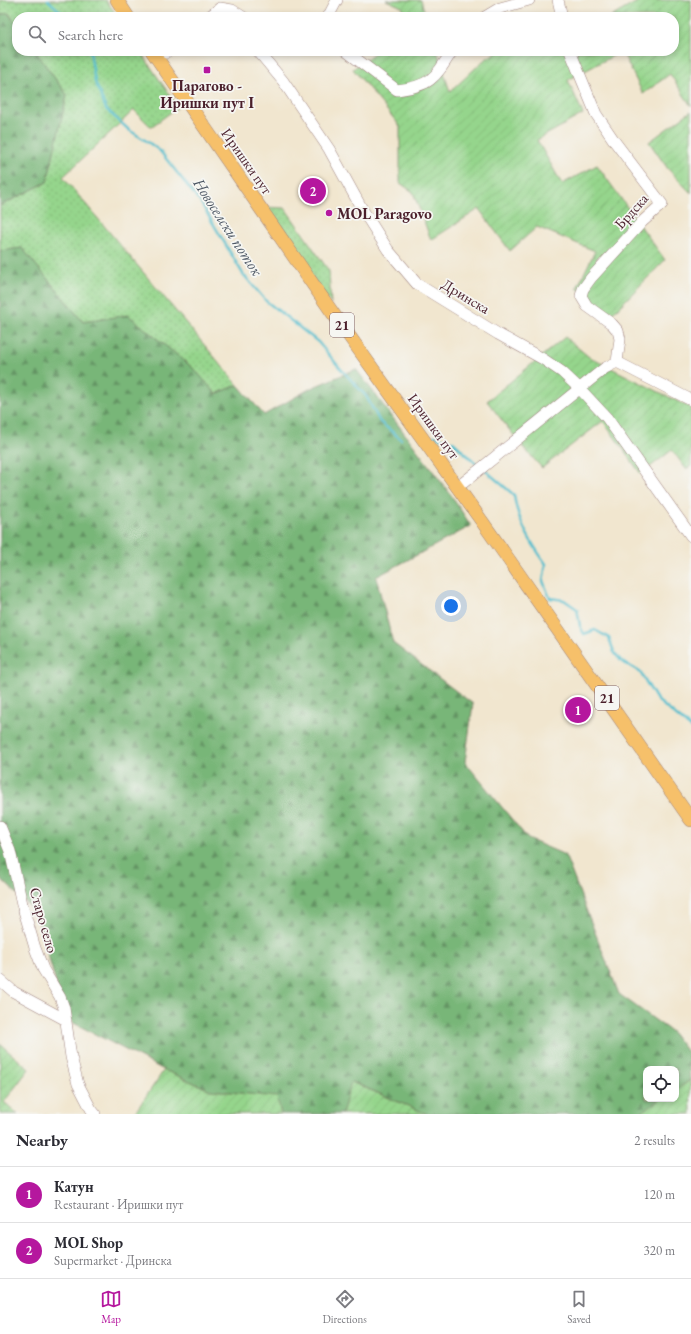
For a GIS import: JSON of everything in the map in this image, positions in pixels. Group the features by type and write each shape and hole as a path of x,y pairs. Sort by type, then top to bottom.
{"main road":[{"path":"117,0 125,12"},
{"name":"Иришки пут","path":"155,56 332,312 458,488 691,820"}],"street":[{"path":"331,12 337,0"},
{"path":"493,12 500,8 529,0"},
{"path":"558,0 561,12"},
{"path":"220,8 224,12"},
{"path":"215,12 220,8 235,12"},
{"name":"Дринска","path":"262,56 283,81 329,149 362,209 388,250 417,284 498,334 543,359 562,372 580,388 607,418 691,536"},
{"path":"353,56 397,90 424,84 436,76 449,56"},
{"name":"Брдска","path":"572,56 596,114 615,142 662,204 642,222 591,278 581,296 587,306 612,324 618,331 620,339 616,362"},
{"path":"458,488 605,368 616,362 691,400"},
{"name":"Старо село","path":"0,826 10,851 28,929 43,968 60,997 64,1008 71,1057 78,1084 91,1110 95,1114"},
{"path":"0,980 14,992 66,1020"}],"green space":[{"path":"0,0 106,0 114,12 12,12 12,18 9,13 0,15"},
{"path":"386,0 421,0 425,12 404,12 402,7"},
{"path":"640,0 691,0 691,106 670,74 643,94 624,56 679,56 679,12 620,12"},
{"path":"8,13 12,18 12,56 39,56 67,95 47,182 0,206 0,15"},
{"path":"39,56 143,56 178,107 151,127 134,110 63,177 238,385 216,394 194,369 128,315 83,322 22,248 0,251 0,206 47,182 67,95"},
{"path":"370,56 439,56 450,92 483,61 490,56 613,56 568,80 583,114 537,140 562,184 597,165 665,260 611,315 577,288 595,251 537,227 510,251 479,209 431,240 413,192 400,183 400,126 353,69"},
{"path":"691,111 691,193 668,169 649,142"},
{"path":"264,207 285,208 329,271 331,304"},
{"path":"22,248 83,322 128,315 194,369 216,394 238,385 264,415 311,388 356,369 451,495 471,526 376,577 393,643 473,704 465,762 528,839 565,855 619,994 672,1032 688,1053 690,1080 679,1088 679,1066 643,1066 643,1102 656,1102 638,1114 427,1114 352,1082 342,1114 281,1114 276,1097 210,1090 164,1070 66,1019 36,912 0,878 0,251"},
{"path":"565,337 589,357 691,408 691,466 686,469 672,450 641,474 603,421 542,468 522,446 487,401"},
{"path":"0,1044 29,1069 4,1102 18,1114 0,1114"},
{"path":"164,1070 210,1090 277,1097 281,1114 134,1114"},
{"path":"690,1080 691,1114 638,1114 656,1102 679,1102 679,1088"},
{"path":"351,1082 427,1114 342,1114"}],"waterway":[{"name":"Новоселски поток","path":"48,0 61,12"},
{"name":"Новоселски поток","path":"91,56 95,82 106,109 129,130 160,151 201,203 243,274 266,301 318,342 366,396 380,422 401,439"},
{"name":"Новоселски поток","path":"434,436 453,442 479,466"},
{"name":"Новоселски поток","path":"485,470 514,495 521,522 535,548 546,564 543,581 550,598 564,600 577,609 580,626 584,634 595,630 609,638 614,652 621,661 640,672 657,700 691,728"}],"place":[{"name":"Парагово - Иришки пут I","path":"207,70"},
{"name":"MOL Shop","path":"313,191"},
{"name":"MOL Paragovo","path":"329,213"},
{"name":"Катун","path":"578,710"}]}
